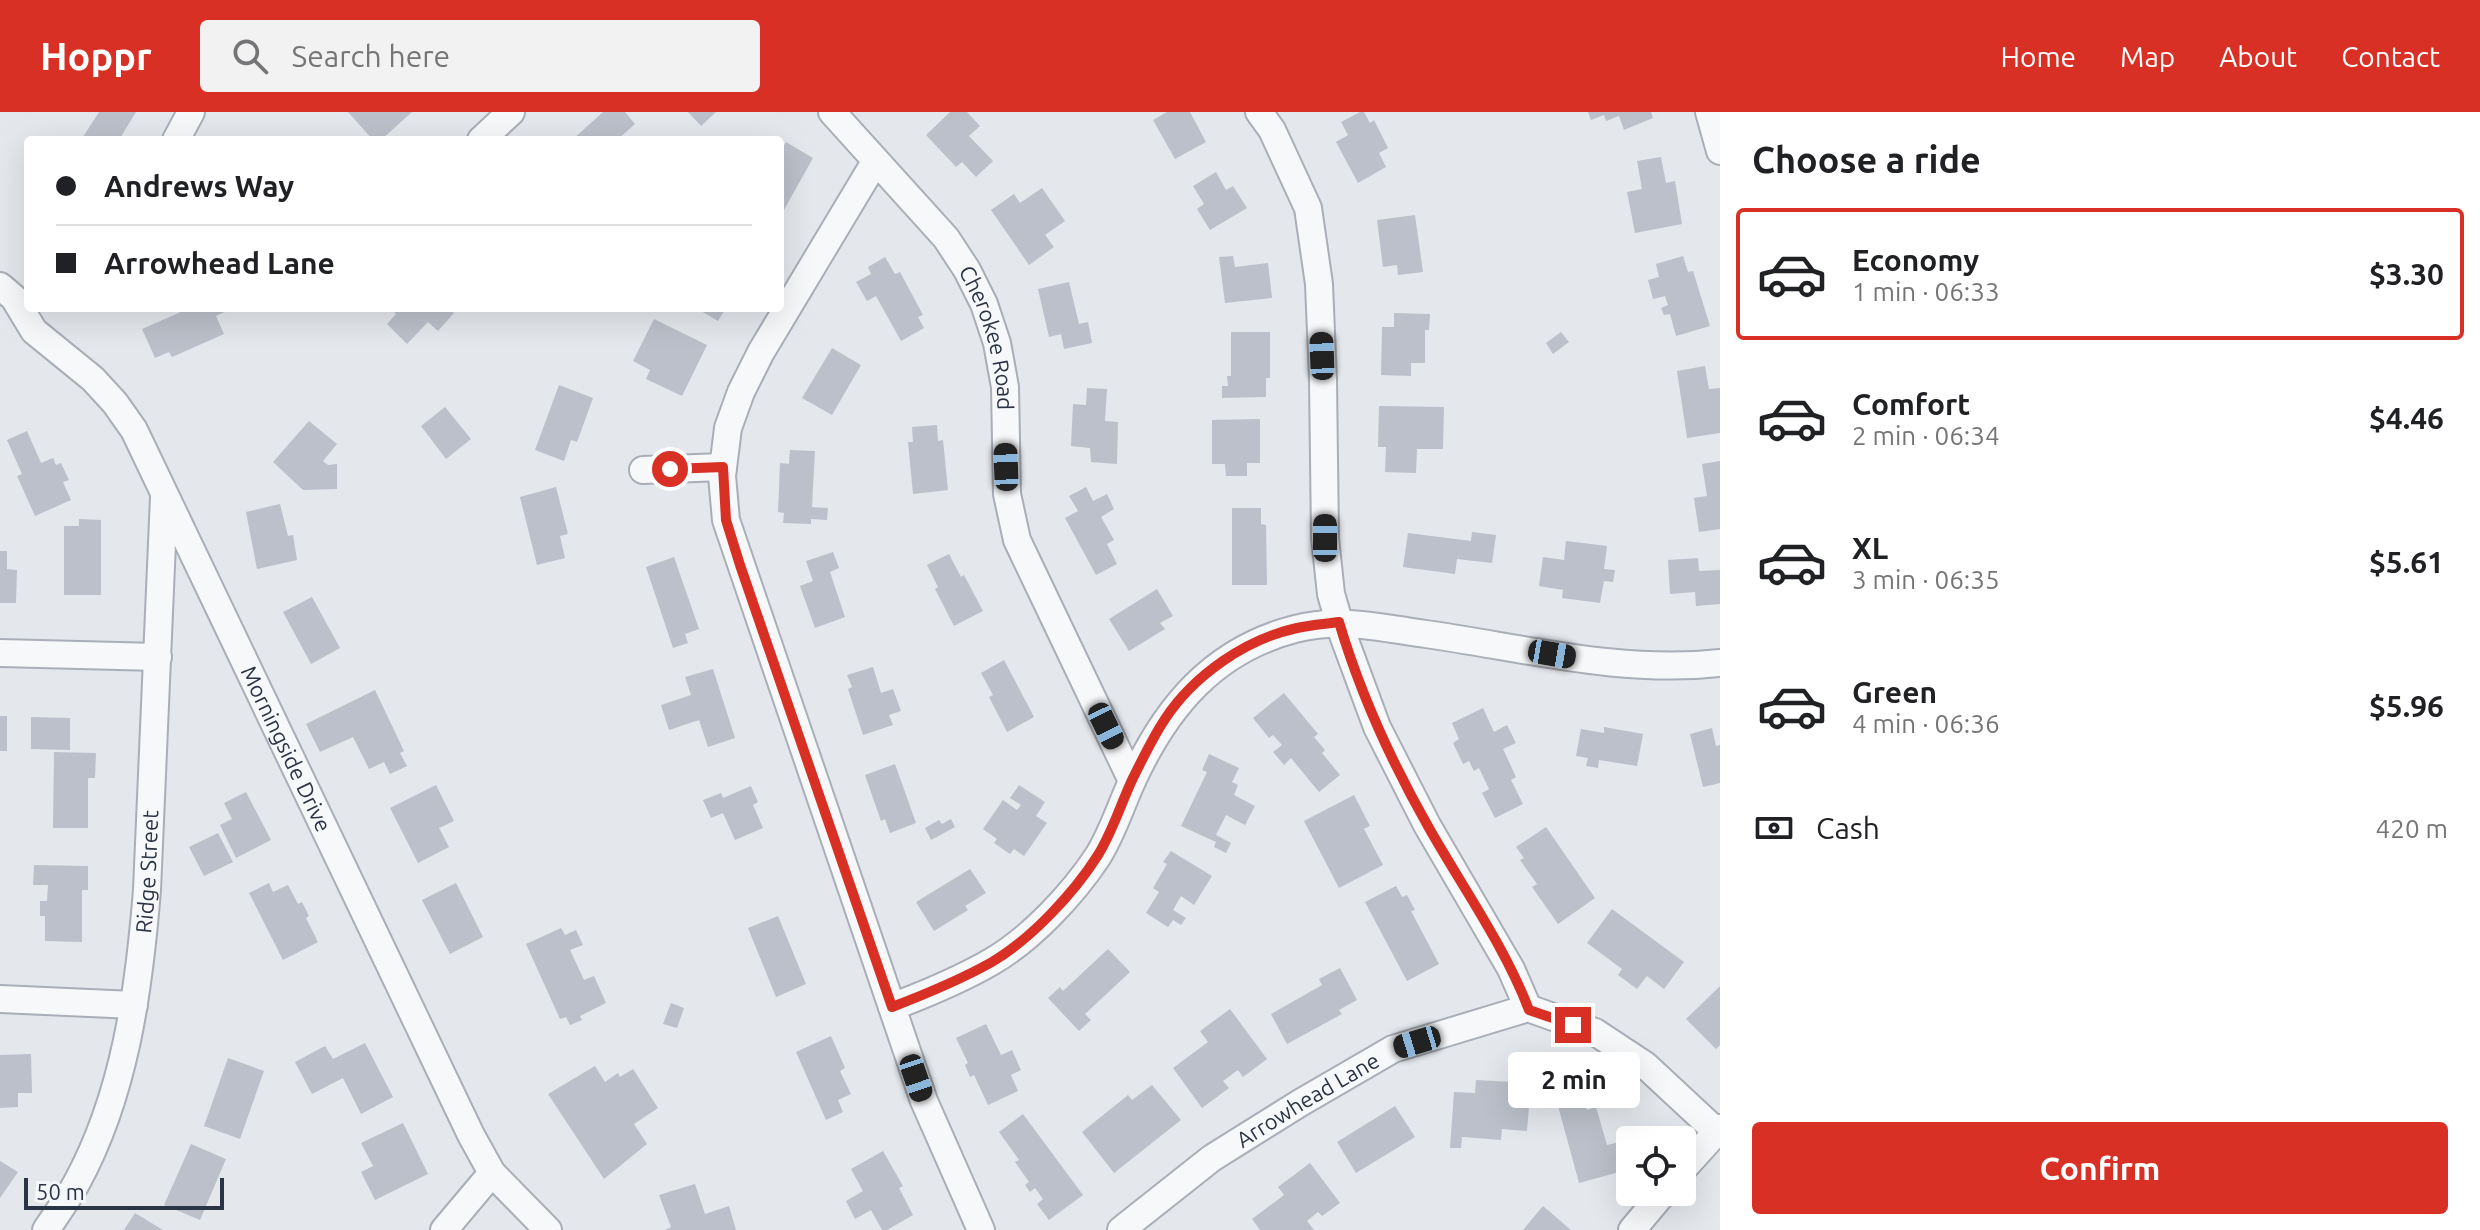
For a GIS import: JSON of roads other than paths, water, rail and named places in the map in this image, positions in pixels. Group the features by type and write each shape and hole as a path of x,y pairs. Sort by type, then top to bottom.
{"street":[{"path":"178,136 191,112"},
{"path":"485,136 511,112"},
{"name":"Cherokee Road","path":"832,112 946,238 984,304 997,343 1005,387 1007,494 1017,540 1132,781"},
{"path":"1259,112 1272,130 1308,208 1319,284 1325,538 1331,594 1377,727 1427,825 1511,969 1528,1008 1595,1032 1645,1065 1718,1129 1696,1154"},
{"path":"1709,112 1720,151"},
{"path":"875,162 761,352 741,392 728,428 723,467 726,520 924,1101 981,1230"},
{"name":"Morningside Drive","path":"14,293 34,331 93,379 134,430 447,1086 492,1173 548,1230"},
{"path":"643,470 723,467"},
{"name":"Ridge Street","path":"46,1230 76,1184 101,1128 121,1067 134,1005 143,947 147,890 164,493"},
{"path":"892,1007 944,987 994,960 1039,925 1071,891 1098,855 1165,718 1189,689 1253,644 1295,629 1339,622 1604,663 1683,667 1720,663"},
{"path":"0,653 158,657"},
{"path":"0,999 134,1005"},
{"name":"Arrowhead Lane","path":"1121,1230 1212,1158 1393,1049 1528,1008"},
{"path":"444,1230 492,1173"},
{"path":"1632,1230 1652,1206"}]}
